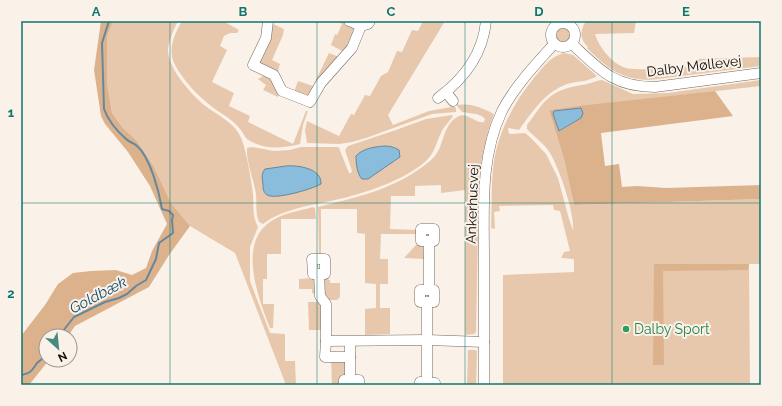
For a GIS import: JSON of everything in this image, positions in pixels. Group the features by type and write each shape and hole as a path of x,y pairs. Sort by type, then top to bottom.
{"street":[{"path":"268,21 266,38 253,65 274,75 282,91 310,102 321,83 352,48 365,24 349,21"},
{"path":"453,101 442,95 458,82 468,70 481,43 486,21"},
{"path":"573,23 575,36 572,44 561,48 554,44 550,36 550,24 573,23"},
{"name":"Ankerhusvej","path":"484,385 484,189 489,147 502,111 530,72 554,44"},
{"name":"Dalby Møllevej","path":"572,44 605,74 616,80 642,87 761,73"},
{"path":"427,384 427,302 434,302 434,290 428,290 429,241"},
{"path":"319,274 320,296 326,304 325,356 350,357"},
{"path":"326,341 350,342 427,340 484,342"},
{"path":"350,342 347,382 359,380 359,385"}],"shaded area":[{"path":"101,21 113,21 107,37 107,82 112,113 123,128 137,141 154,167 171,203 190,226 169,255 149,287 74,328 38,328 38,368 43,368 29,385 21,385 21,336 45,305 58,284 73,273 116,270 132,275 146,268 152,251 167,224 150,186 128,152 105,124 101,116 94,70"},
{"path":"113,21 178,21 168,47 169,57 176,72 186,87 198,100 231,124 239,134 247,159 253,194 254,215 258,227 250,247 250,281 270,333 285,334 285,361 295,361 296,385 286,385 235,253 190,226 171,203 154,167 137,141 123,128 112,113 107,82 107,37"},
{"path":"182,21 223,21 239,30 237,33 230,33 224,36 220,46 227,50 212,82 234,93 229,106 250,116 248,122 293,144 306,111 308,111 303,125 300,144 276,148 258,145 250,141 231,120 210,106 195,91 176,67 172,56 174,38"},
{"path":"336,21 342,21 352,25 355,35 344,52 331,45 335,34 337,35 342,24"},
{"path":"423,21 445,21 388,115 393,125 429,111 451,107 447,99 456,108 456,112 432,114 352,142 339,144 307,143 305,130 307,121 339,136 351,114 354,115 365,95 370,96 381,76 388,72 397,51 402,52 412,30 418,31"},
{"path":"586,21 636,21 634,33 595,34 602,49 609,57 623,67 658,69 695,66 696,59 761,57 761,66 650,80 622,75 608,67 587,48 588,47 583,41 581,34"},
{"path":"271,23 284,29 283,35 272,60 280,64 277,74 261,65 258,60"},
{"path":"560,28 566,28 570,32 570,38 566,42 560,42 556,38 556,32"},
{"path":"329,53 339,57 311,93 303,97 294,92 298,81 313,86"},
{"name":"Dalby Sport","path":"564,53 573,55 597,76 567,84 552,92 540,103 519,130 508,128 509,134 525,133 546,154 558,178 573,230 572,213 554,160 545,147 527,129 527,125 542,104 550,97 565,89 600,80 633,94 668,93 761,80 761,86 549,110 564,159 574,205 761,199 761,264 749,264 750,385 503,385 503,275 574,272 574,259 561,258 564,252 570,251 560,211 554,210 553,205 499,206 500,211 494,212 495,229 491,228 493,169 498,144 507,120 519,98 541,70 555,57"},
{"path":"265,75 271,77 280,93 278,97 263,90 266,85 258,79"},
{"path":"715,91 733,116 601,133 605,166 619,164 622,187 637,186 666,188 761,185 761,199 574,205 564,159 549,110","holes":["553,114 581,118 560,131"]},
{"path":"456,101 458,105 472,105 494,114 481,161 479,177 476,332 474,334 465,335 465,190 441,193 441,185 415,186 415,196 391,196 390,229 417,230 417,234 381,234 380,259 388,259 388,284 380,284 380,308 390,308 390,334 365,335 365,309 376,308 376,284 365,283 365,234 357,233 357,209 321,209 321,254 319,255 318,207 374,192 413,173 425,165 438,152 449,124 459,116 462,115 484,122 485,119 482,116 462,112 454,102"},
{"path":"453,116 442,131 430,157 408,174 371,190 289,211 280,214 263,224 259,222 256,194 247,148 252,147 274,151 290,150 301,147 337,147 339,148 349,173 351,173 352,171 345,150 348,146 426,119"},
{"path":"313,207 315,208 316,219 281,219 281,254 267,254 267,279 263,279 263,304 274,304 273,328 270,328 256,288 253,258 255,244 260,232 270,222 285,214"},
{"path":"416,245 423,245 424,259 404,258"},
{"path":"654,264 749,264 748,270 663,271 664,365 653,365"},
{"path":"313,278 315,280 315,294 312,293 312,289 299,289 299,279"},
{"path":"323,278 330,280 330,283 340,283 340,297 337,300 328,300 321,293"},
{"path":"308,302 320,302 324,306 323,330 309,330"},
{"path":"468,350 477,351 476,385 467,385"},
{"path":"331,358 346,360 348,376 341,385 332,385"}],"water":[{"path":"581,108 583,113 581,118 559,131 553,114 554,111"},
{"path":"384,146 399,150 400,157 368,179 362,179 358,171 356,156 359,153 373,147"},
{"path":"286,166 302,167 313,171 318,174 321,184 310,189 286,195 267,195 263,188 262,176 265,169"}],"waterway":[{"name":"Goldbæk","path":"65,328 74,317 105,302 127,294 146,280 156,259 159,243 173,233 173,215 169,211 162,209 159,193 146,158 137,146 127,140 116,129 104,109 102,43 109,21"},
{"name":"Goldbæk","path":"21,375 30,372 38,362"}],"place":[{"name":"Dalby Sport","path":"626,329"}]}
